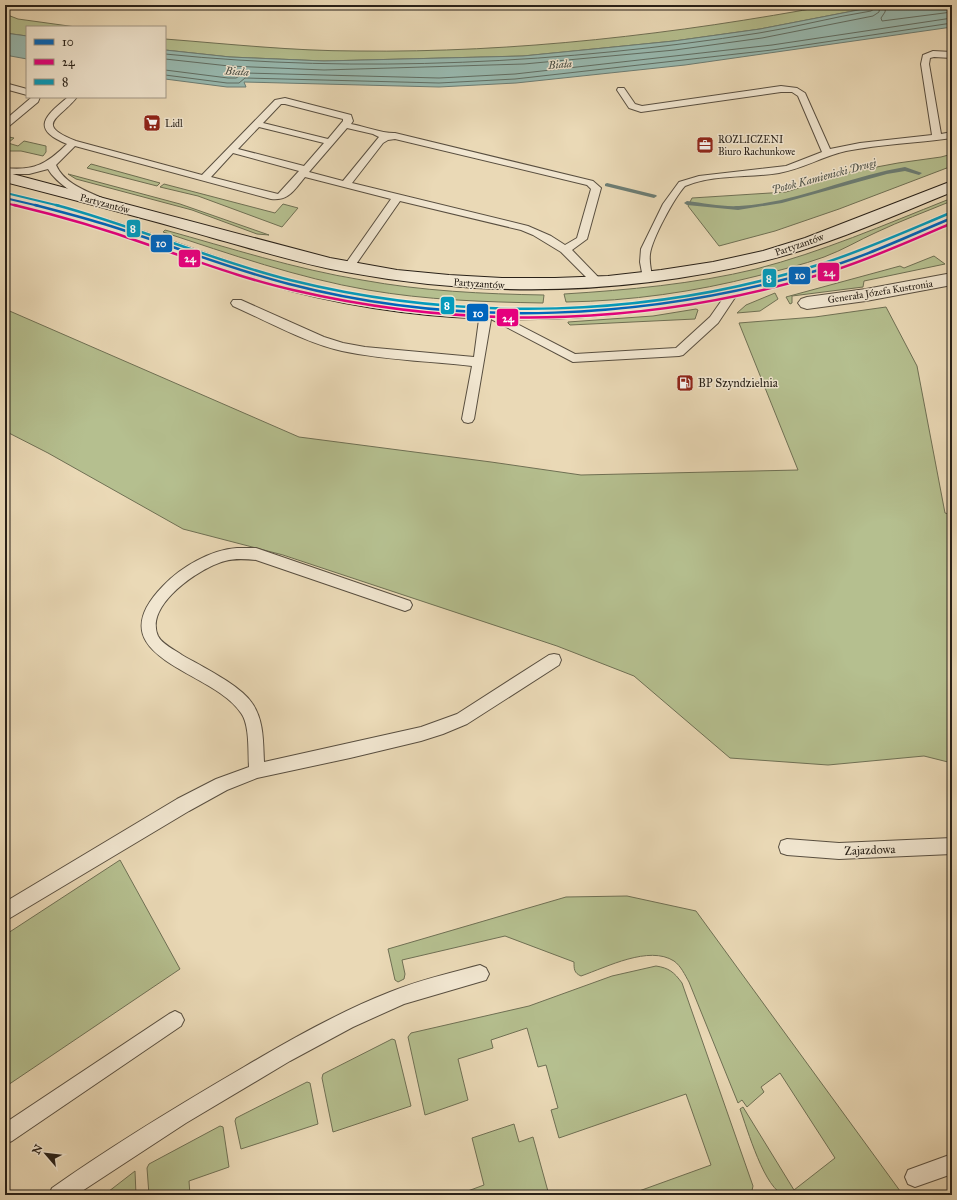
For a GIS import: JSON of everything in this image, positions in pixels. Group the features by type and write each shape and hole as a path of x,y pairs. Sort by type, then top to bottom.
{"main road":[{"name":"Partyzantów","path":"5,176 274,250 348,268 424,279 508,284 598,282 721,265 765,255 827,235 952,186"},
{"name":"Partyzantów","path":"5,198 86,218 232,267 313,290 392,304 486,312 556,313 605,310 683,302 732,293 822,269 952,218"},
{"name":"Generała Józefa Kustronia","path":"808,303 866,295 952,279"}],"lane":[{"path":"937,138 925,64 926,57 933,54 952,55"},
{"path":"5,86 26,92"},
{"path":"621,90 632,106 641,109 781,89 794,90 802,95 827,153"},
{"path":"5,125 36,98"},
{"path":"72,98 51,116 48,121 52,134 60,139 204,178 279,197 284,195 330,142 348,121 348,117 285,101 278,102 204,178"},
{"path":"257,124 330,142"},
{"path":"344,125 376,132 385,137"},
{"path":"647,276 645,250 675,191 683,183 697,179 780,170 795,166 827,153 847,148 952,135"},
{"path":"346,184 380,141 385,137 395,136 590,183 596,188 582,239 566,249"},
{"path":"5,171 24,172 51,164 73,143"},
{"path":"231,150 346,184 524,228 550,238 566,249 598,282"},
{"path":"51,164 57,176 67,184 105,203"},
{"path":"348,268 397,197"},
{"path":"468,419 486,312 573,358 679,352 714,320 732,293"},
{"path":"237,303 320,340 342,347 365,352 478,362"},
{"path":"257,771 253,723 244,704 240,699 164,651 150,636 149,626 151,617 154,608 161,597 171,586 199,566 225,556 240,553 256,554 405,605"},
{"path":"5,912 183,805 222,784 257,771 364,748 443,727 462,719 554,660"},
{"name":"Zajazdowa","path":"787,846 839,851 952,846"},
{"path":"59,1195 138,1140 209,1097 310,1040 380,1005 441,984 480,974"},
{"path":"5,1134 175,1020"},
{"path":"915,1177 952,1164"}],"green space":[{"path":"832,5 884,5 760,29 674,41 523,56 324,61 230,57 166,50 166,39 333,51 476,49 596,40 714,25"},
{"path":"5,14 18,19 69,26 26,26 26,36 5,33"},
{"path":"9,137 14,138 8,143 18,146 24,141 46,146 46,152 43,156 21,151 5,151 5,140"},
{"path":"952,154 952,166 839,209 775,231 719,246 688,206 692,198 786,192 850,172"},
{"path":"91,164 160,183 157,186 87,168"},
{"path":"68,174 180,204 269,235 257,234 192,210 76,179"},
{"path":"164,184 275,213 283,204 298,208 282,227 198,196 160,187"},
{"path":"947,200 949,202 904,220 831,254 791,267 710,287 662,295 614,300 566,302 564,294 661,286 709,279 756,269 805,255"},
{"path":"165,230 263,258 337,275 407,287 475,293 544,295 543,303 433,298 368,290 342,285 239,257 163,232"},
{"path":"934,256 945,264 864,281 863,287 792,296 792,303 790,304 786,297 900,266 904,268"},
{"path":"775,293 778,299 760,311 737,313 746,305"},
{"path":"886,307 917,366 945,513 952,515 952,763 924,756 828,765 730,758 634,676 557,646 283,555 183,529 48,453 5,431 5,309 299,437 581,475 798,470 739,323 815,317"},
{"path":"696,309 698,310 695,319 570,325 568,323 653,316"},
{"path":"120,860 180,969 5,1087 5,935"},
{"path":"627,896 696,911 903,1195 815,1194 790,1196 778,1191 764,1171 752,1144 740,1109 743,1107 794,1190 835,1158 780,1073 761,1087 764,1092 747,1107 742,1100 738,1103 689,982 683,971 674,961 653,955 640,956 615,963 581,976 577,974 575,970 574,962 505,936 402,960 405,974 404,979 398,982 395,980 388,949 566,897"},
{"path":"656,966 671,971 682,983 753,1186 751,1195 628,1195 711,1165 686,1094 559,1138 551,1110 558,1108 546,1065 538,1067 527,1028 491,1040 493,1048 458,1059 468,1100 425,1115 408,1037 411,1033 529,1006 612,976"},
{"path":"392,1039 395,1040 411,1106 333,1132 322,1078 323,1074"},
{"path":"307,1082 310,1083 318,1124 241,1149 235,1121 236,1118"},
{"path":"514,1124 519,1142 533,1137 549,1195 457,1195 484,1185 472,1138"},
{"path":"220,1126 223,1127 229,1167 189,1181 190,1195 149,1195 147,1168 149,1164"},
{"path":"135,1171 136,1195 104,1195"}],"water":[{"name":"Biała","path":"884,5 952,5 952,27 685,65 516,83 439,87 244,82 246,87 227,87 166,79 166,50 230,57 324,61 523,56 674,41 760,29"},
{"path":"5,33 26,36 26,59 5,55"}],"waterway":[{"name":"Potok Kamienicki Drugi","path":"687,203 738,208 782,201 886,172 905,169 919,173"},
{"name":"Potok Kamienicki Drugi","path":"607,185 654,196"}],"transit line":[{"name":"8","path":"6,193 68,208 105,219 221,259 291,280 356,294 422,304 489,308 556,308 622,304 689,295 754,282 818,265 852,254 950,213"},
{"name":"10","path":"5,198 68,213 105,224 221,264 291,285 356,299 422,309 489,313 556,314 623,309 690,300 756,287 820,270 870,252 952,218"},
{"name":"24","path":"5,203 93,226 244,277 291,290 356,304 423,313 489,318 556,318 623,313 689,305 755,292 836,270 952,223"}],"place":[{"name":"Lidl","path":"152,123"},
{"name":"ROZLICZENI Biuro Rachunkowe","path":"705,145"},
{"name":"BP Szyndzielnia","path":"685,383"}]}
